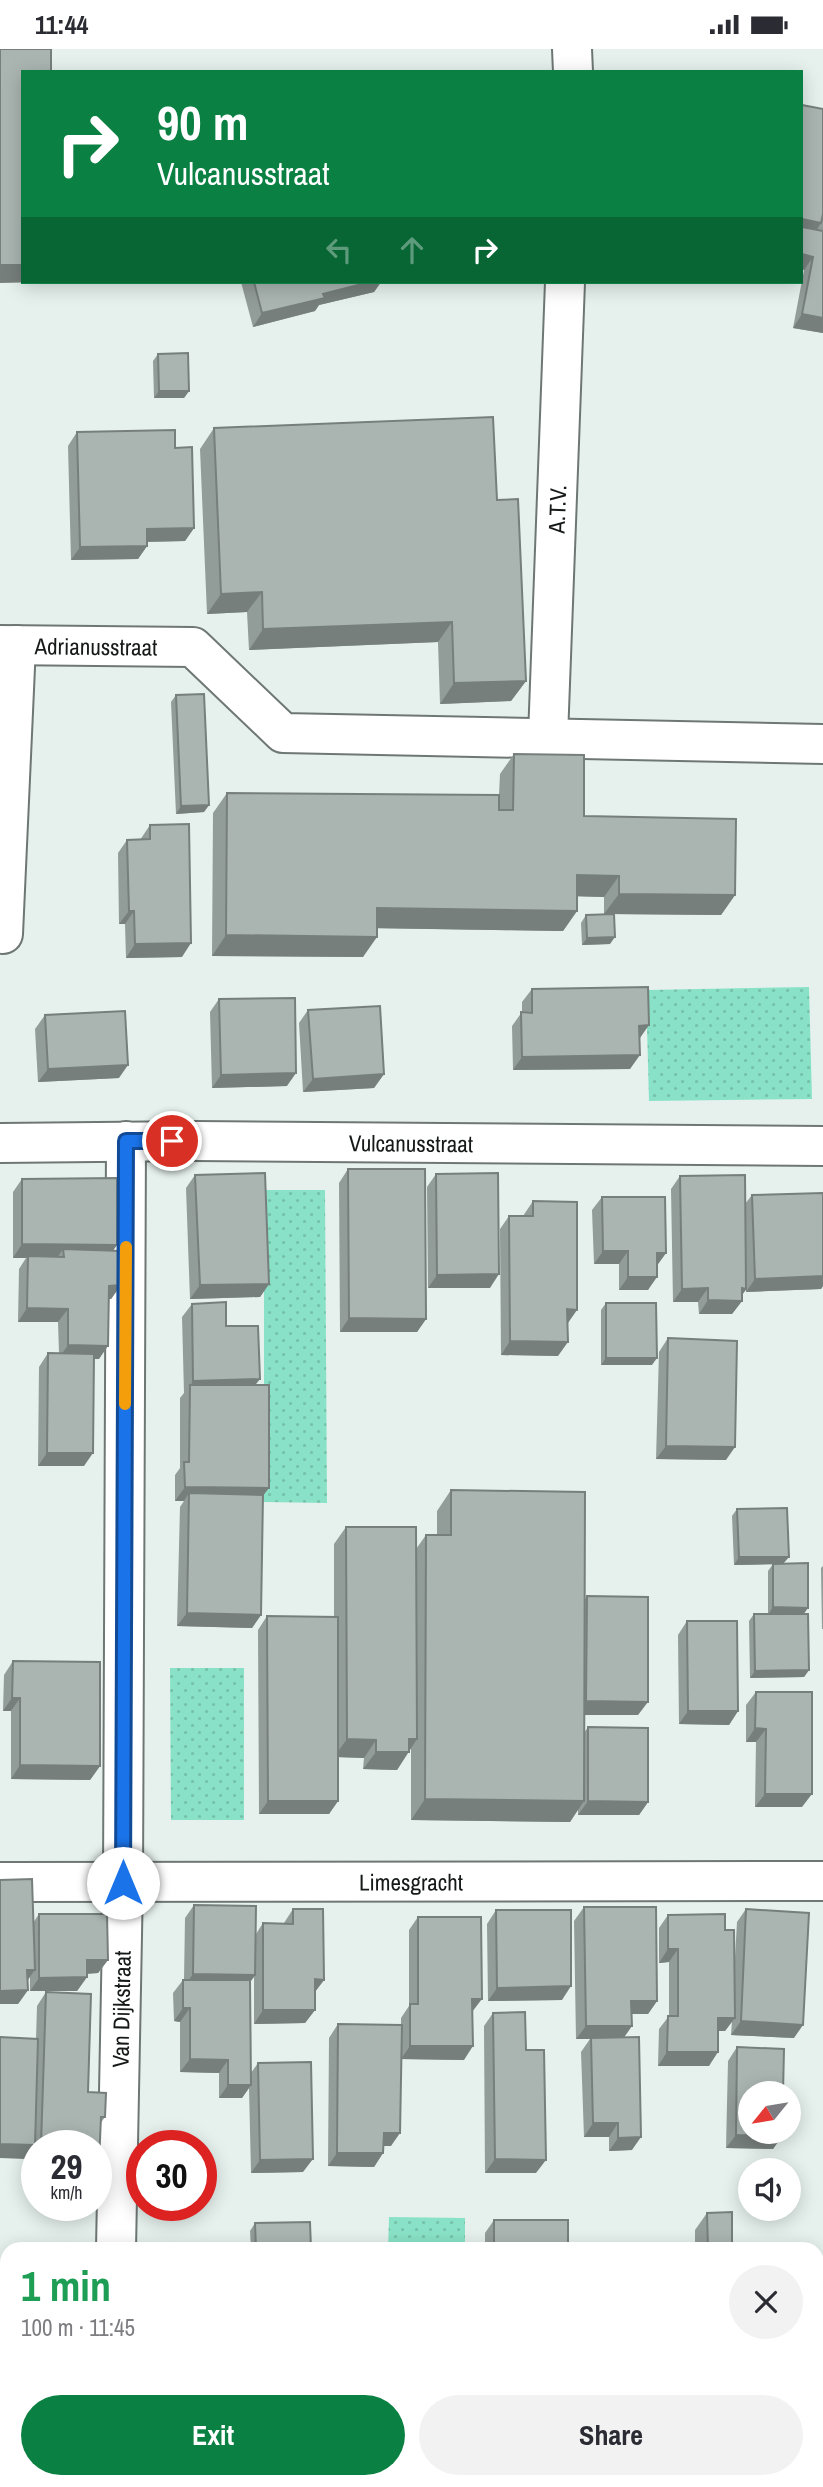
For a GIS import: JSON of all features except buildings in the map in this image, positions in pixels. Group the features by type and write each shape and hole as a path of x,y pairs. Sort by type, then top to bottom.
{"street":[{"path":"572,49 573,70"},
{"name":"A.T.V.","path":"548,737 565,284"},
{"path":"4,934 8,645"},
{"name":"Adrianusstraat","path":"8,645 193,647 283,733 548,737"},
{"path":"548,737 823,744"},
{"name":"Vulcanusstraat","path":"0,1143 126,1141 823,1146"},
{"name":"Van Dijkstraat","path":"116,2242 123,1883 126,1141"},
{"name":"Limesgracht","path":"0,1882 823,1881"}],"green space":[{"path":"809,987 812,1099 649,1101 646,990"},
{"path":"264,1190 325,1190 327,1503 264,1502"},
{"path":"170,1668 244,1668 244,1820 171,1820"},
{"path":"389,2217 465,2218 465,2242 388,2242"}],"slow traffic":[{"path":"125,1404 126,1247"}],"route":[{"path":"123,1883 126,1141 172,1141"}]}
